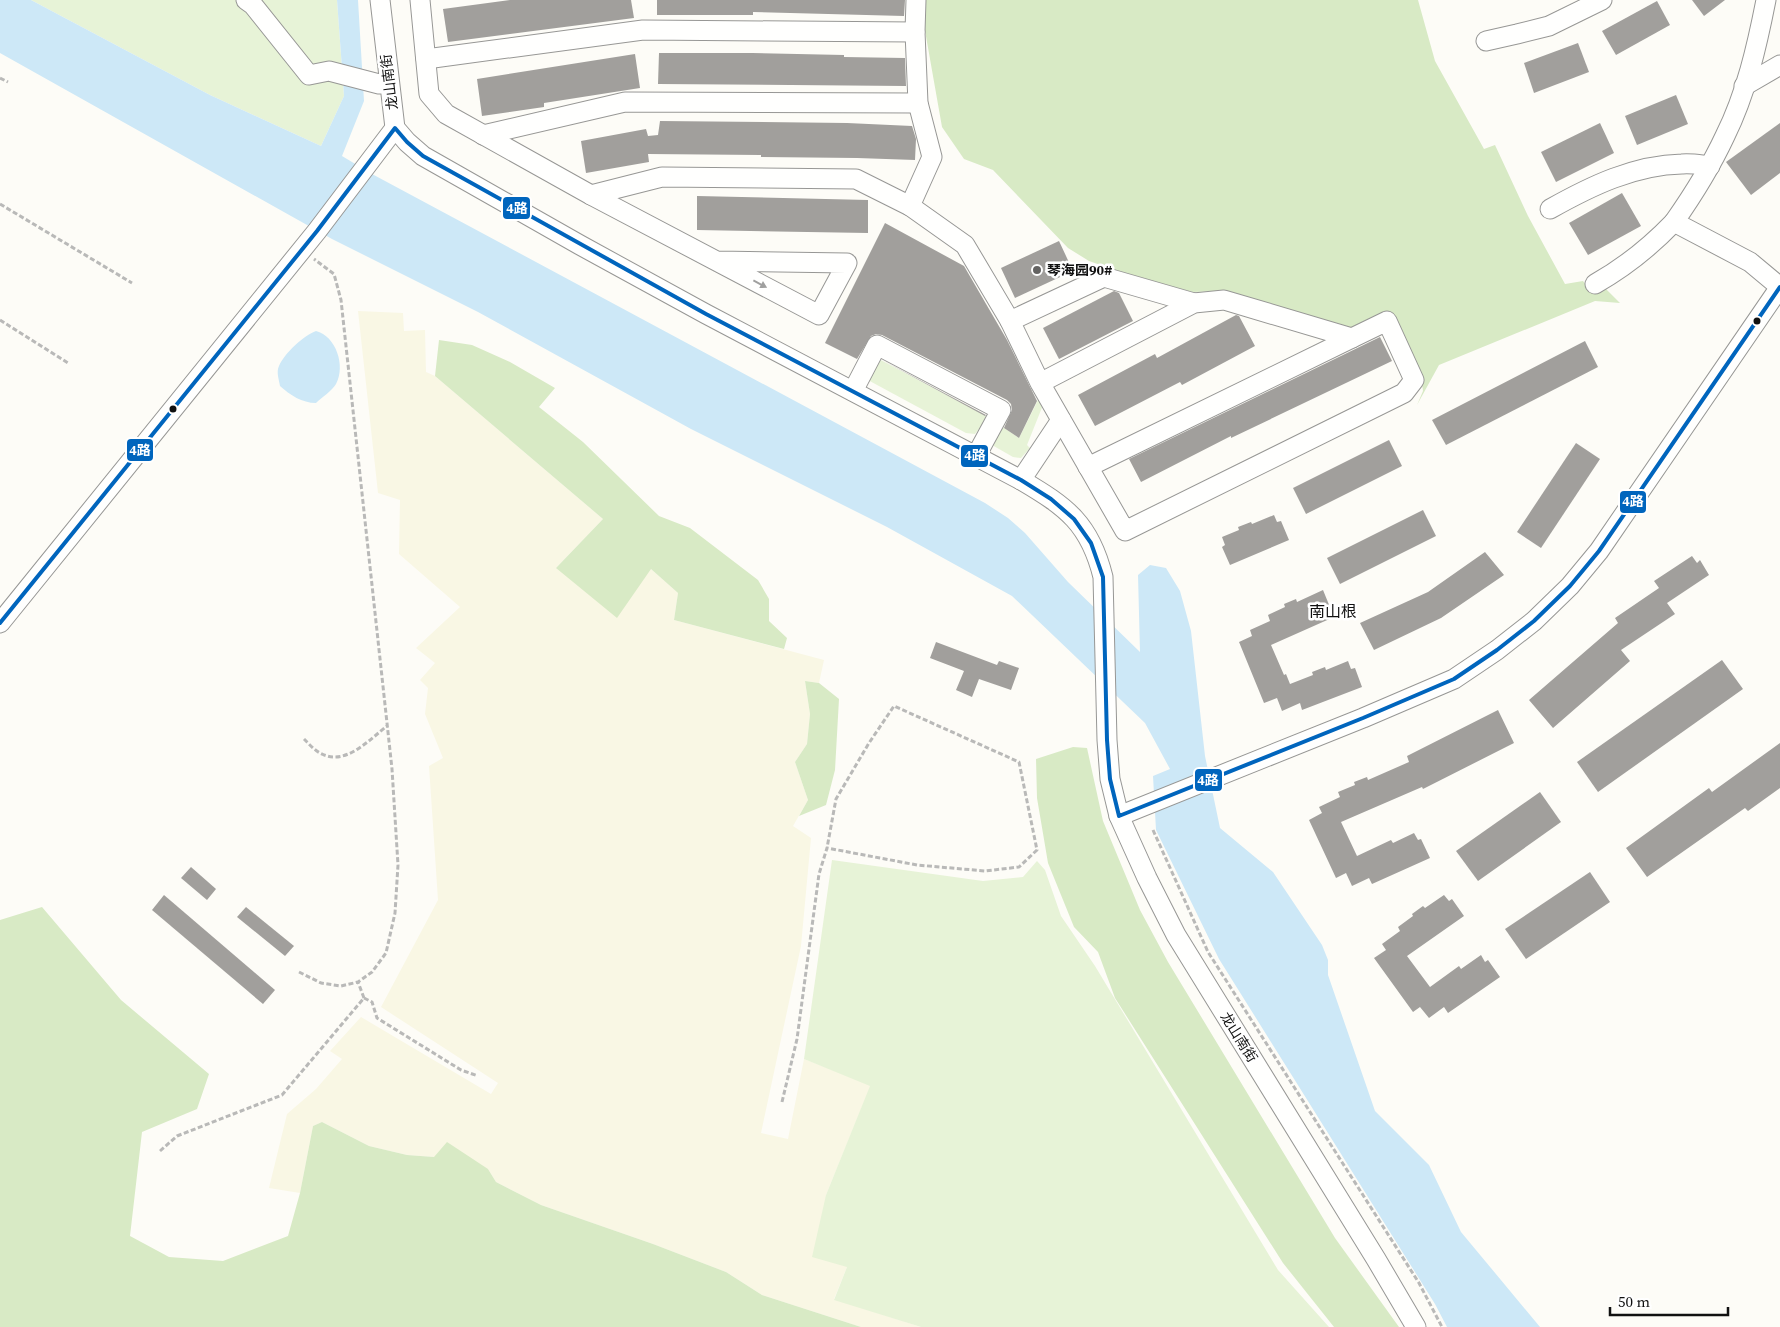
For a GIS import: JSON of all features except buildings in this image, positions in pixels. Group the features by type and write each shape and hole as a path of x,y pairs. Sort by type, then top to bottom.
{"street":[{"path":"246,0 253,5 308,75 330,71 379,84 389,84"},
{"name":"龙山南街","path":"380,0 395,128 423,156 580,246 1021,480 1055,501 1075,519 1086,533 1097,555 1103,578 1106,728 1110,778 1119,816 1147,878 1176,935 1376,1258 1416,1327"},
{"path":"420,0 429,94 446,114 591,195 819,315 847,264 717,261"},
{"path":"910,206 932,157 918,103 915,32 916,0"},
{"path":"1486,41 1549,26 1602,0"},
{"path":"1595,284 1635,259 1674,222 1710,166 1726,135 1744,86 1766,0"},
{"path":"426,59 643,30 915,32"},
{"path":"1744,86 1780,65"},
{"path":"483,135 625,102 918,103"},
{"path":"0,623 317,231 395,128"},
{"path":"1550,209 1580,192 1605,181 1642,169 1683,164 1710,166"},
{"path":"591,195 662,177 856,179 910,206 965,246 1010,321 1040,383 1061,420 1088,467 1125,531 1404,393 1414,380 1387,321 1088,467"},
{"path":"1119,816 1363,718 1454,679 1498,650 1534,621 1570,586 1599,550 1780,287 1750,262 1674,222"},
{"path":"1010,321 1104,277 1194,303"},
{"path":"1040,383 1194,303 1224,300 1352,338"},
{"path":"853,391 877,344 1001,410 976,456"},
{"path":"1021,480 1061,420"}],"path":[{"path":"0,78 8,82"},
{"path":"0,204 132,283"},
{"path":"299,972 321,983 341,986 358,982 372,972 386,953 395,913 398,865 392,769 341,300 334,274 300,252"},
{"path":"0,320 68,363"},
{"path":"782,1102 797,1039 819,874 827,848 836,800 869,743 894,706 1019,762 1037,850 1019,867 985,870 917,865 827,848"},
{"path":"304,739 321,754 334,758 346,756 387,726"},
{"path":"1153,830 1208,952 1419,1283 1442,1327"},
{"path":"358,982 364,998 372,1002 377,1018 461,1070 478,1076"},
{"path":"160,1151 177,1136 282,1095 364,998"}],"shaded area":[{"path":"358,311 403,313 404,331 425,330 426,372 435,376 603,519 556,568 651,569 678,593 674,620 824,660 819,683 805,681 810,714 807,744 795,762 808,800 793,826 811,838 801,946 761,1133 788,1139 804,1059 871,1085 826,1195 847,1267 834,1299 921,1327 861,1327 762,1295 726,1272 541,1205 496,1182 488,1169 434,1157 407,1155 369,1146 322,1122 313,1126 300,1193 269,1188 287,1114 316,1089 342,1059 330,1051 361,1017 491,1094 498,1083 381,1007 438,900 429,766 443,758 425,714 428,688 420,680 435,663 416,648 460,607 399,554 400,500 378,493"}],"green space":[{"path":"31,0 337,0 344,96 321,146 210,95"},
{"path":"924,0 1418,0 1435,61 1484,149 1495,145 1528,216 1565,284 1583,281 1590,290 1606,289 1620,303 1595,301 1439,365 1417,405 1423,391 1421,376 1390,312 1351,330 1227,291 1192,292 1118,271 1089,261 1068,248 993,170 964,159 942,127 921,8"},
{"path":"439,340 472,345 510,362 555,388 539,407 583,442 659,516 690,528 758,580 769,599 769,621 787,638 784,649 674,620 678,593 651,569 617,618 556,568 603,519 435,376"},
{"path":"877,358 988,417 975,434 966,433 866,379"},
{"path":"1039,398 1043,405 1027,445 1030,448 1021,458 1013,457 992,445 1001,426 1019,438"},
{"path":"805,681 819,683 839,699 835,770 826,805 799,816 808,800 795,762 807,744 810,714"},
{"path":"1073,747 1087,748 1103,821 1140,910 1168,962 1335,1238 1399,1327 1334,1327 1283,1263 1115,998 1098,952 1074,927 1048,863 1037,798 1036,759"},
{"path":"832,860 983,881 1023,877 1037,861 1045,870 1061,916 1095,966 1278,1270 1329,1327 921,1327 834,1300 847,1267 812,1257 826,1195 870,1086 804,1059"},
{"path":"42,907 121,1000 209,1074 197,1109 142,1132 130,1236 169,1257 223,1261 288,1236 300,1193 313,1126 322,1122 369,1146 407,1155 434,1157 447,1142 488,1169 496,1182 541,1205 726,1272 762,1295 861,1327 0,1327 0,920"}],"water":[{"path":"0,0 31,0 210,95 321,146 344,96 337,0 358,0 364,101 342,156 372,174 985,503 1008,518 1025,533 1068,582 1140,652 1138,575 1150,565 1166,568 1180,591 1191,631 1205,756 1220,828 1273,872 1322,945 1328,960 1328,975 1375,1111 1429,1165 1461,1232 1540,1327 1447,1327 1435,1304 1219,959 1156,830 1153,776 1170,769 1145,723 1012,596 887,527 691,429 478,312 332,239 0,53"},
{"path":"316,331 323,334 334,345 340,369 339,377 334,387 316,403 311,403 296,398 280,386 278,368 300,341"}],"transit line":[{"name":"4路","path":"0,623 317,231 395,128 423,156 706,314 1021,480 1051,499 1074,519 1091,543 1103,577 1107,740 1110,779 1119,816 1363,718 1454,679 1497,650 1534,621 1570,586 1599,551 1780,287"}],"place":[{"name":"琴海园90#","path":"1037,270"}],"district":[{"name":"南山根","path":"1333,611"}]}
